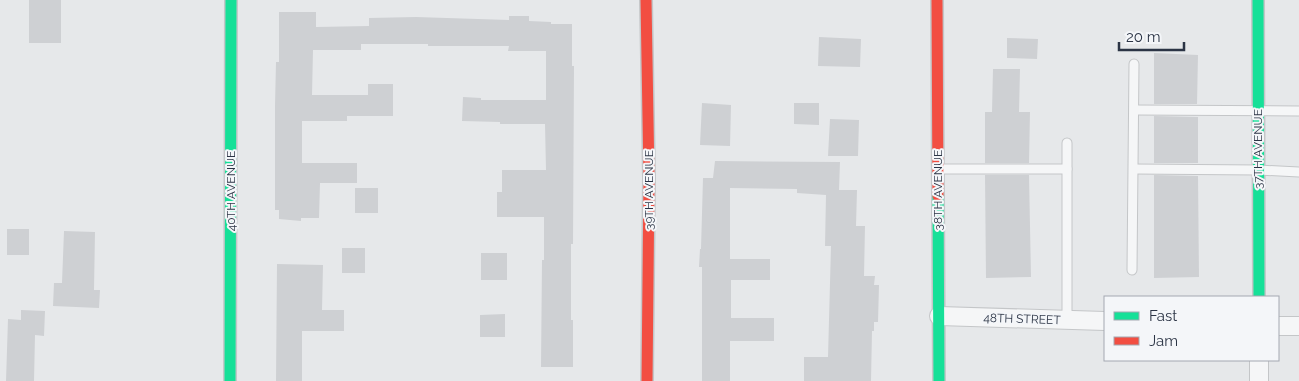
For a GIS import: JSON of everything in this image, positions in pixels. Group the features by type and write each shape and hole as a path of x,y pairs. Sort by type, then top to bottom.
{"street":[{"name":"40TH AVENUE","path":"230,381 231,0"},
{"name":"39TH AVENUE","path":"646,0 649,178 647,381"},
{"name":"38TH AVENUE","path":"936,0 939,381"},
{"name":"37TH AVENUE","path":"1258,0 1259,296"},
{"name":"48TH STREET","path":"939,316 1104,321"},
{"path":"1279,326 1299,326"},
{"path":"1259,361 1259,381"}],"lane":[{"path":"1132,270 1134,64"},
{"path":"1135,110 1299,111"},
{"path":"1066,143 1066,320"},
{"path":"938,169 1066,169"},
{"path":"1134,169 1299,172"}],"building":[{"path":"29,0 61,0 61,43 29,43"},
{"path":"279,12 316,12 316,27 369,26 369,18 416,17 509,20 509,16 529,16 529,21 572,24 572,66 574,66 573,244 571,244 573,367 541,367 544,217 497,217 497,192 502,192 502,170 546,170 545,124 500,124 500,122 462,121 463,97 481,98 481,100 546,100 546,51 508,51 509,46 428,46 428,44 361,44 361,50 313,50 312,95 368,95 368,84 393,84 393,116 347,116 347,121 302,121 302,163 357,163 357,183 320,183 319,218 301,218 301,221 279,219 279,210 275,210 275,106 276,62 279,62"},
{"path":"819,37 861,39 860,67 818,66"},
{"path":"1007,38 1038,39 1037,59 1007,58"},
{"path":"1154,53 1198,55 1197,104 1154,104"},
{"path":"993,69 1020,69 1019,112 1030,112 1029,163 985,163 985,112 992,112"},
{"path":"702,103 731,105 730,146 700,145"},
{"path":"794,103 819,103 819,125 794,124"},
{"path":"1154,116 1198,117 1198,163 1154,163"},
{"path":"830,119 859,120 858,156 828,156"},
{"path":"715,161 840,162 839,190 857,190 856,226 865,226 864,276 875,276 874,285 879,285 878,322 874,322 874,331 872,331 871,381 804,381 804,357 828,357 831,246 825,246 826,195 797,193 797,189 730,188 730,259 770,259 770,280 731,280 731,318 774,318 774,341 730,341 730,381 702,381 702,267 699,267 703,178 713,178"},
{"path":"985,175 1029,175 1031,277 986,278"},
{"path":"1154,175 1198,176 1199,277 1154,278"},
{"path":"355,188 378,188 378,213 355,213"},
{"path":"7,229 29,229 29,255 7,255"},
{"path":"64,231 95,232 94,290 100,290 99,308 53,306 54,283 62,283"},
{"path":"342,248 365,248 365,273 342,273"},
{"path":"481,253 507,253 507,280 481,280"},
{"path":"277,264 323,265 322,310 344,310 344,331 302,331 302,381 276,381"},
{"path":"21,310 45,311 44,336 35,335 34,381 6,381 8,319 21,320"},
{"path":"505,314 505,337 480,337 480,315"}],"traffic: fast":[{"path":"230,381 231,0"},
{"path":"1258,0 1259,296"},
{"path":"938,196 939,381"}],"traffic: jam":[{"path":"646,0 649,178 647,381"},
{"path":"937,0 938,196"}]}
